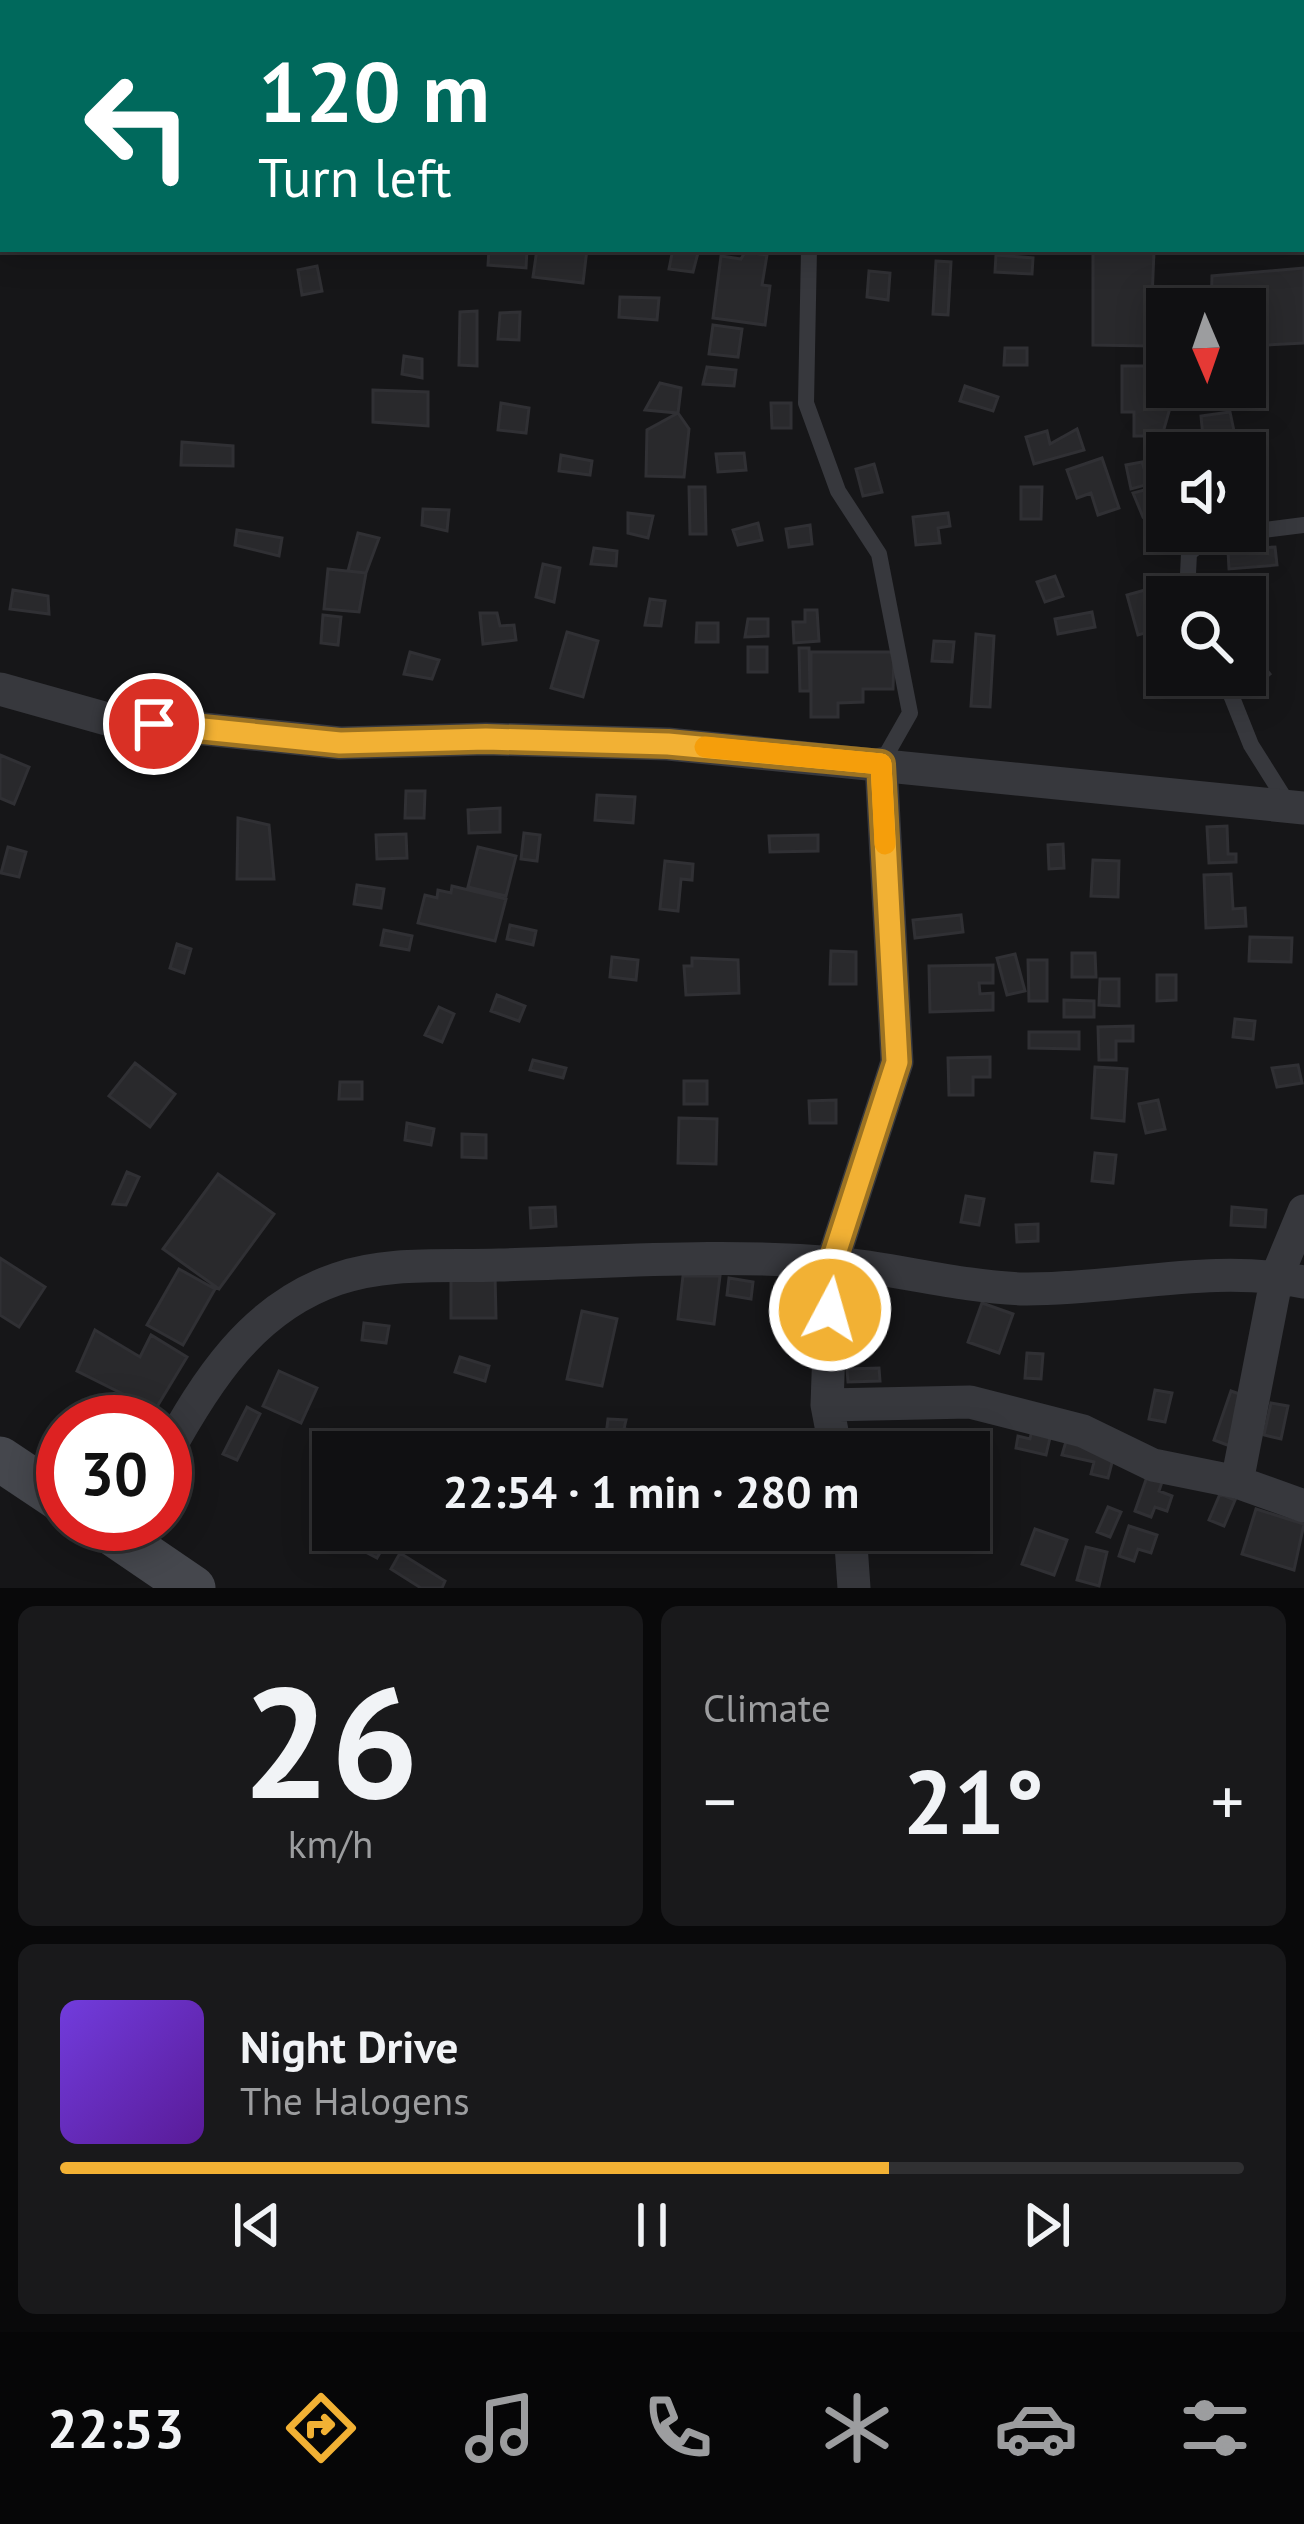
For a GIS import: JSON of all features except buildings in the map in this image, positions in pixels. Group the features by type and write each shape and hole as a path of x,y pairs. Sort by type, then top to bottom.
{"street":[{"path":"0,689 107,719 340,743 486,739 668,744 1299,813"},
{"path":"832,1431 826,1405 832,1263 897,1062 881,764"},
{"path":"1237,1482 1304,1211"},
{"path":"192,1408 265,1315 335,1279 400,1268 626,1261 832,1263 1024,1288 1142,1277 1290,1279"},
{"path":"826,1405 970,1402 1084,1431 1153,1466 1237,1482 1304,1506"},
{"path":"0,1460 36,1483"},
{"path":"144,1551 193,1588"},
{"path":"851,1551 854,1588"}],"lane":[{"path":"809,252 806,403 838,491 879,554 910,712 881,764"},
{"path":"1189,576 1189,553 1209,537 1304,525"},
{"path":"1231,696 1251,746 1299,813"}],"slow traffic":[{"path":"705,747 881,764 885,844"}],"route":[{"path":"154,724 340,743 486,739 668,744 881,764 897,1062 888,1102 832,1263 830,1310"}]}
